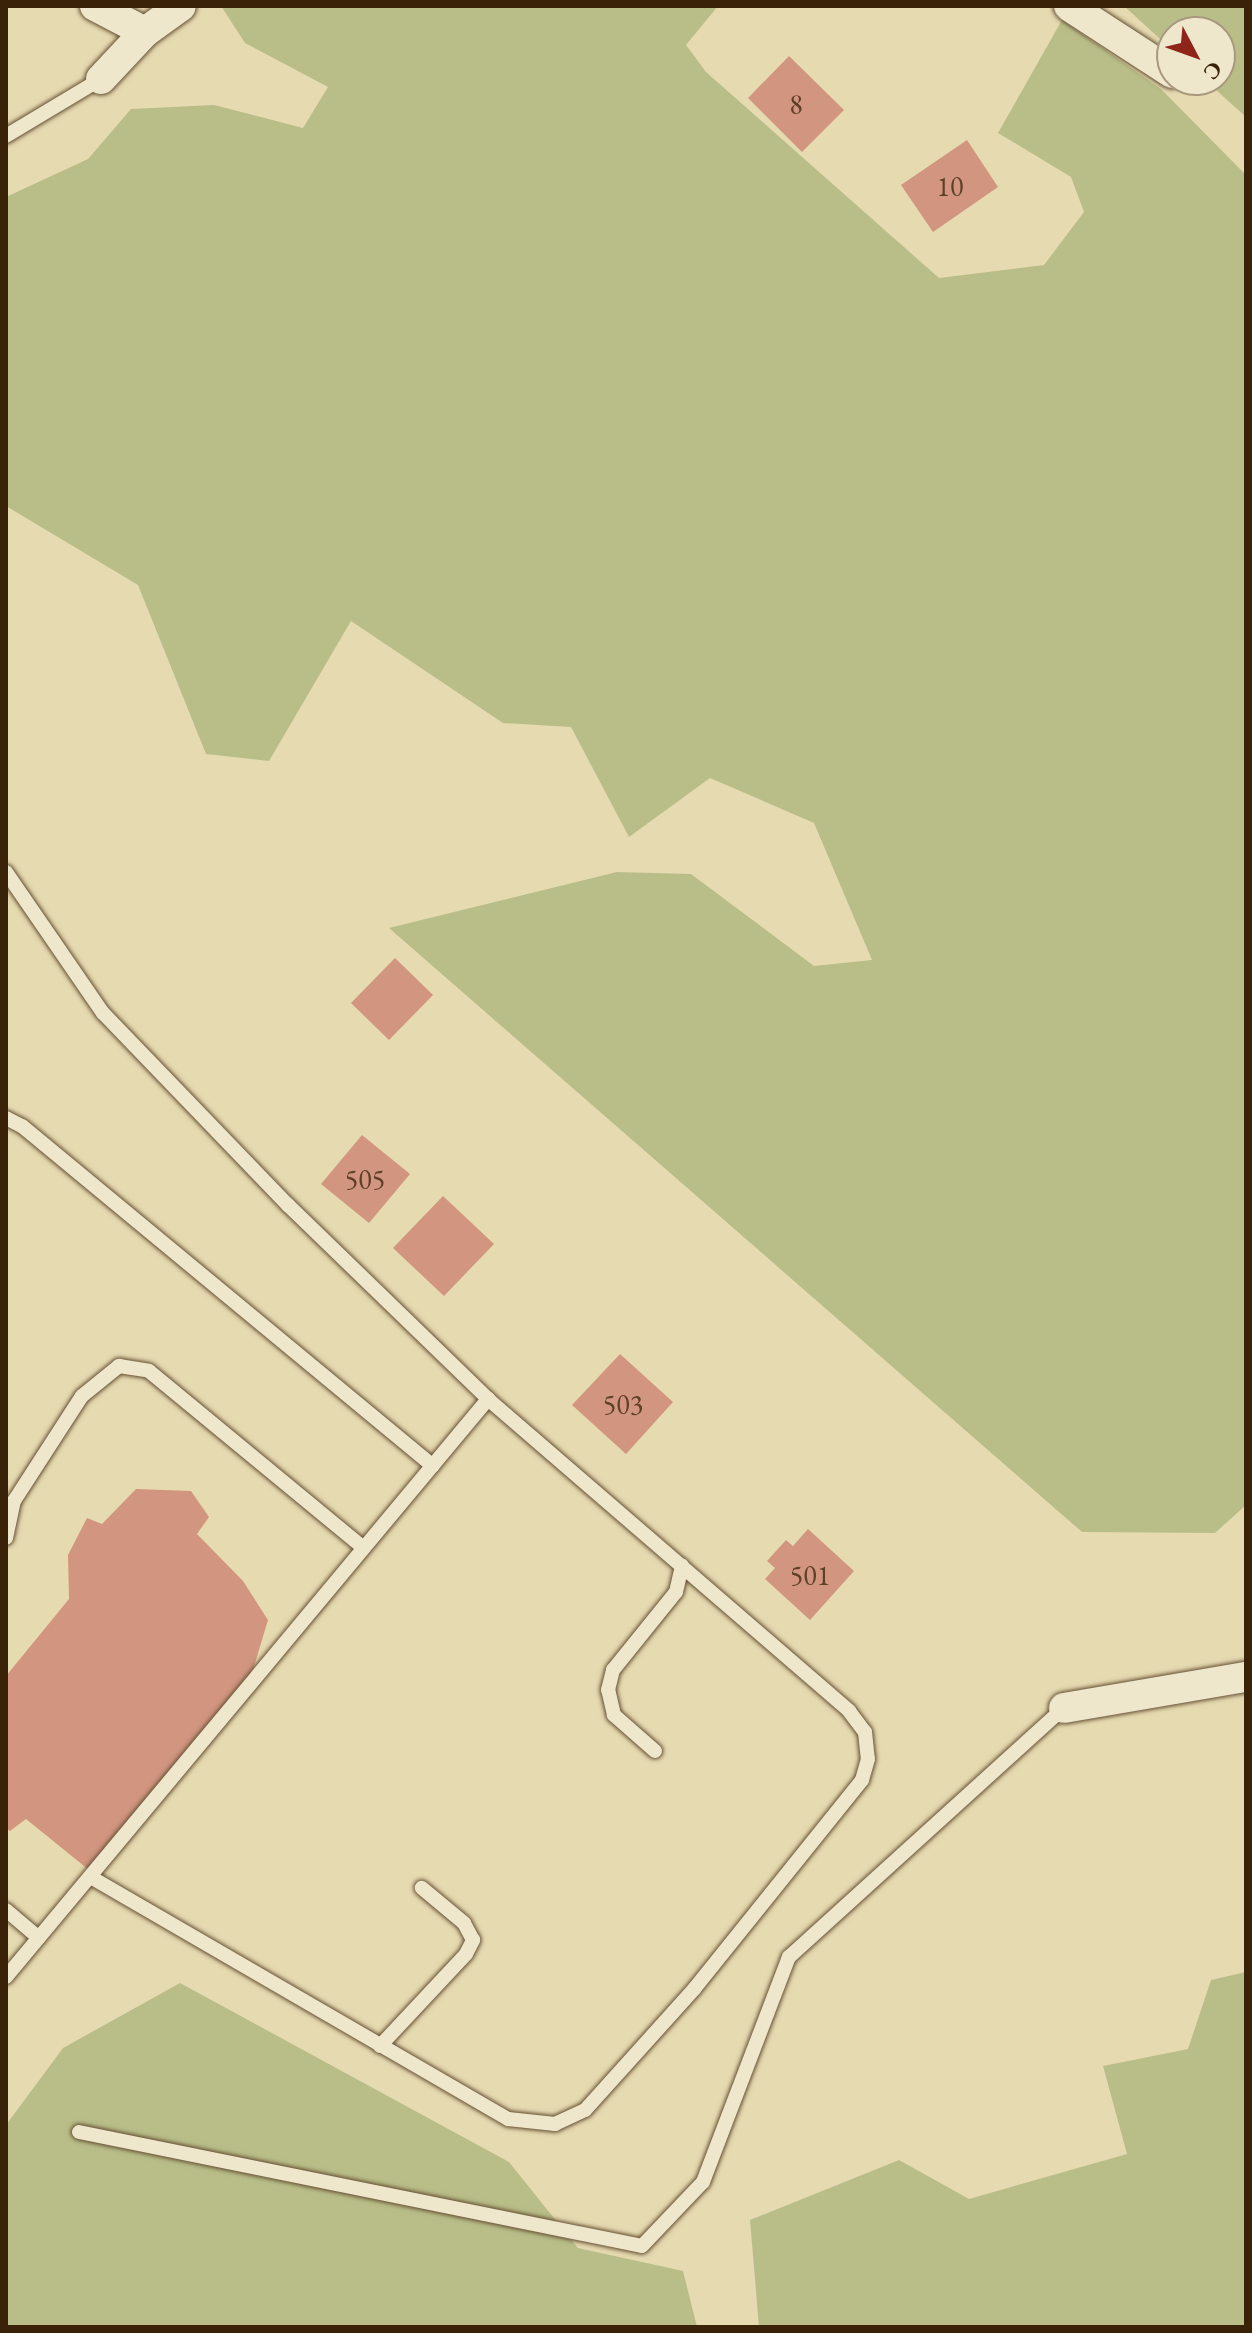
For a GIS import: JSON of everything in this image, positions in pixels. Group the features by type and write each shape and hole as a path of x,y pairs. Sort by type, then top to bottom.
{"street":[{"path":"95,6 145,32"},
{"path":"101,79 145,32 181,6"},
{"path":"1069,6 1156,63"},
{"path":"1064,1708 1246,1677"}],"lane":[{"path":"6,136 101,79"},
{"path":"6,872 103,1013 288,1205 488,1399 849,1711 865,1732 868,1759 862,1780 695,1988 585,2110 555,2124 508,2119 91,1877"},
{"path":"6,1118 22,1126 433,1466"},
{"path":"6,1538 14,1501 82,1396 119,1366 149,1371 364,1548"},
{"path":"6,1977 488,1399"},
{"path":"655,1751 614,1715 608,1690 613,1670 676,1592 682,1566"},
{"path":"79,2132 642,2246 703,2182 789,1957 1064,1708"},
{"path":"380,2046 466,1954 473,1940 464,1923 422,1888"},
{"path":"6,1910 39,1938"}],"green space":[{"path":"221,6 718,6 686,45 706,72 939,278 1044,265 1084,212 1071,177 998,133 1062,20 1156,86 1156,96 1168,96 1246,175 1246,1505 1215,1533 1082,1532 389,928 617,872 691,874 814,966 872,960 814,823 710,778 629,837 571,727 503,723 351,621 269,761 206,754 138,585 6,506 6,197 88,159 131,109 214,105 303,128 328,87 245,43"},
{"path":"1124,6 1246,6 1246,117 1223,96 1236,96 1236,16 1156,16 1156,35"},
{"path":"1246,1972 1246,2327 759,2327 750,2220 899,2160 969,2199 1127,2154 1103,2066 1188,2049 1211,1980"},
{"path":"180,1983 509,2162 578,2248 683,2271 697,2327 6,2327 6,2125 63,2048"}],"building":[{"path":"789,56 844,110 802,152 748,98"},
{"path":"967,140 998,187 933,232 901,185"},
{"path":"395,958 433,995 389,1040 351,1003"},
{"path":"362,1135 410,1174 369,1223 321,1184"},
{"path":"443,1196 494,1244 444,1296 393,1248"},
{"path":"620,1354 673,1402 626,1454 572,1405"},
{"path":"136,1489 191,1491 209,1517 197,1534 243,1581 268,1620 252,1673 89,1870 26,1819 10,1831 6,1828 6,1676 69,1599 68,1555 87,1518 102,1524"},
{"path":"808,1529 854,1571 810,1620 765,1579 775,1568 767,1561 786,1540 793,1546"}]}
